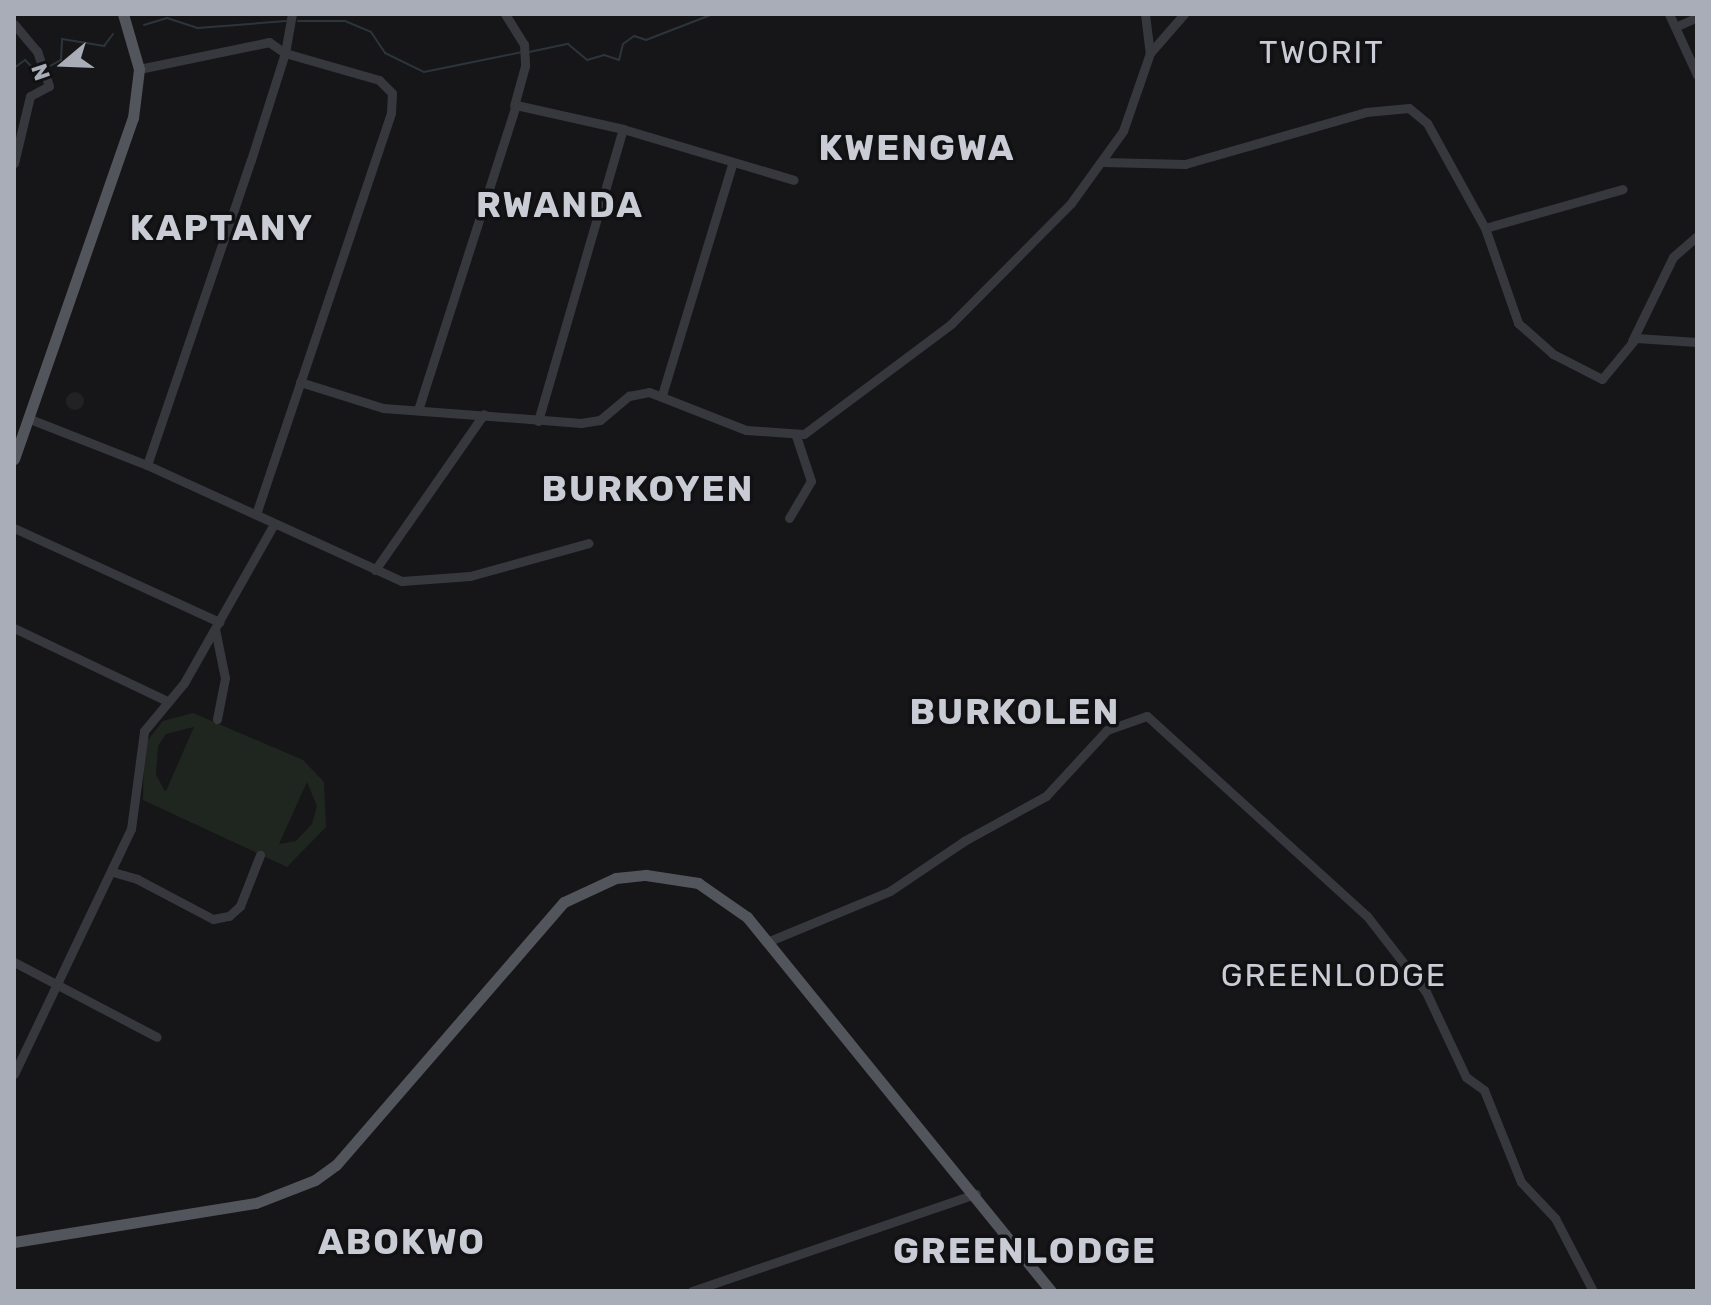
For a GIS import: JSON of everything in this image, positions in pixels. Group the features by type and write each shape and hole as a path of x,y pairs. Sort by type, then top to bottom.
{"main road":[{"path":"14,459 131,124 139,69 123,14"},
{"path":"14,1242 256,1203 315,1180 336,1165 537,928 564,902 590,887 646,875 688,880 730,902 767,942 976,1194 1051,1291"}],"street":[{"path":"147,465 285,53 292,14"},
{"path":"418,410 514,106 524,52 505,14"},
{"path":"1145,14 1150,53"},
{"path":"300,382 374,406 590,423 608,416 629,396 662,395 746,430 796,436 951,324 1002,276 1103,162 1123,131 1150,53 1184,14"},
{"path":"1669,14 1697,75"},
{"path":"1675,27 1697,17"},
{"path":"14,24 37,51 49,86 30,96 14,163"},
{"path":"139,69 257,42 275,43 285,53 379,80 390,87 393,97 256,514"},
{"path":"514,106 522,103 623,129 732,165 794,180"},
{"path":"1103,162 1185,164 1401,106 1427,123 1485,228 1518,323 1553,354 1602,379 1632,341 1673,257 1697,236"},
{"path":"538,421 623,129"},
{"path":"662,395 732,165"},
{"path":"1485,228 1623,189"},
{"path":"1632,341 1697,342"},
{"path":"375,570 484,414"},
{"path":"30,419 147,465 402,581 431,582 589,543"},
{"path":"789,518 811,481 796,436"},
{"path":"14,1074 18,1054 58,984 113,872 136,816 140,741 165,700 184,683 274,524"},
{"path":"14,528 217,626"},
{"path":"217,626 225,678 217,719"},
{"path":"14,628 165,700"},
{"path":"767,942 890,891 1046,796 1107,730 1147,716 1216,783 1308,858 1367,916 1418,981 1466,1077 1475,1078 1484,1090 1521,1182 1555,1218 1593,1291"},
{"path":"113,872 137,879 213,919 229,916 240,906 260,855"},
{"path":"14,962 157,1037"},
{"path":"692,1291 976,1194"}],"shaded area":[{"path":"75,392 84,401 75,410 66,401"},
{"path":"193,713 303,760 324,782 326,827 287,867 143,800 144,745 163,721","holes":["194,727 166,791 165,791 156,775 158,746 166,734","307,782 317,806 312,824 296,841 279,844"]}],"waterway":[{"path":"529,52 568,44 587,60 604,55 619,60 623,44 634,36 646,40 713,14"},
{"path":"144,25 167,18 198,28 286,21"},
{"path":"298,21 345,21 371,32 385,53 424,72 522,52"},
{"path":"50,66 61,60 62,39 104,46 113,34"},
{"path":"14,68 25,60 38,73"}],"district":[{"name":"TWORIT","path":"1322,52"},
{"name":"KWENGWA","path":"917,148"},
{"name":"RWANDA","path":"560,205"},
{"name":"KAPTANY","path":"222,228"},
{"name":"BURKOYEN","path":"648,489"},
{"name":"BURKOLEN","path":"1015,712"},
{"name":"GREENLODGE","path":"1334,975"},
{"name":"ABOKWO","path":"402,1242"},
{"name":"GREENLODGE","path":"1025,1251"}]}
